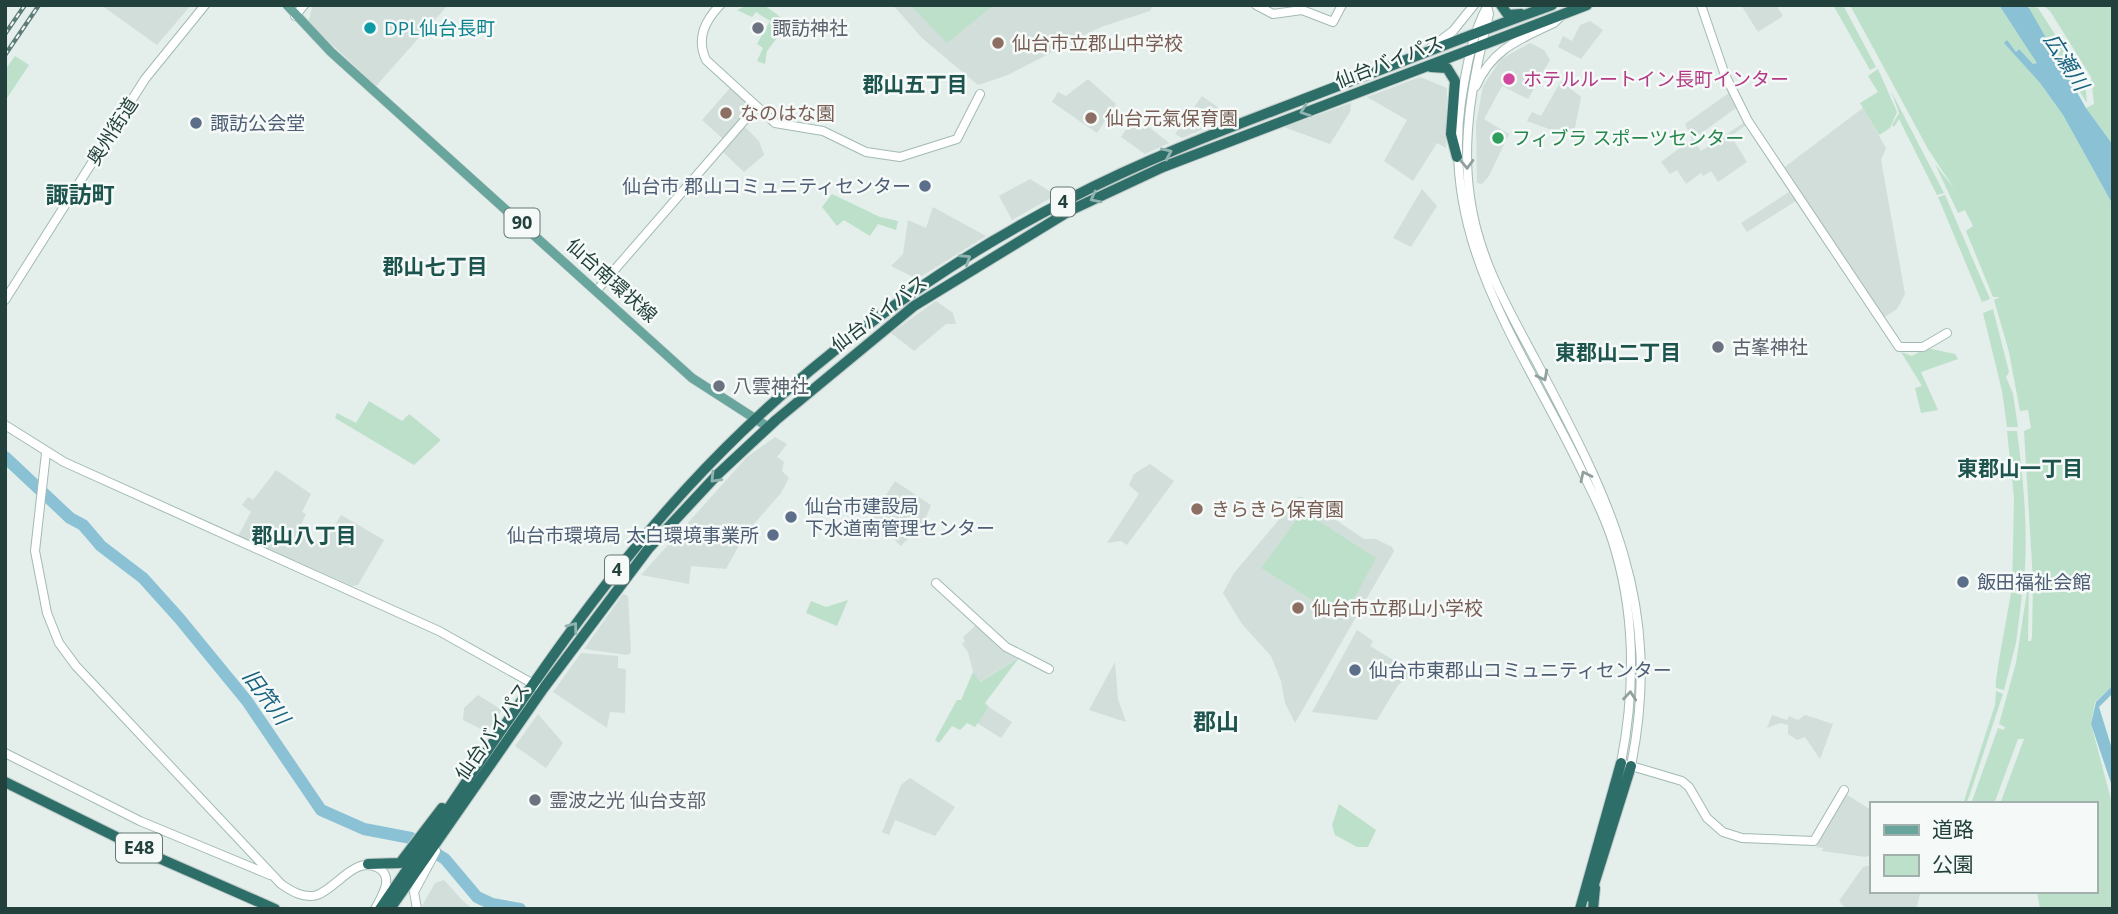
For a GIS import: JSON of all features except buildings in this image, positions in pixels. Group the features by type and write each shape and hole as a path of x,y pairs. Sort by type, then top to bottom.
{"highway":[{"path":"1501,5 1508,15 1530,13"},
{"name":"仙台バイパス","path":"442,824 486,771 538,686 649,548 717,475 768,427 822,378 914,306 1072,210 1219,144 1415,69 1552,5"},
{"name":"仙台バイパス","path":"442,824 462,788 639,544 685,490 757,419 838,350 914,293 1005,234 1066,200 1231,126 1419,55 1587,5"},
{"path":"1415,69 1443,67 1454,77 1451,134 1457,157"},
{"path":"1583,909 1626,764"},
{"name":"E48","path":"5,782 161,859 275,909"},
{"path":"390,909 442,824"},
{"path":"368,864 394,865 417,861"},
{"path":"378,909 417,861"},
{"path":"1583,909 1592,877"}],"main road":[{"name":"仙台南環状線","path":"287,5 331,52 692,378 768,427"}],"street":[{"name":"奥州街道","path":"5,300 143,83 205,5"},
{"path":"295,16 304,5"},
{"path":"720,5 705,21 703,54 775,123 817,130 866,152 900,157 957,139 980,94"},
{"path":"1256,5 1273,14 1302,10 1333,22 1342,5"},
{"path":"1419,55 1453,30 1474,5"},
{"path":"1701,5 1725,75 1748,121 1899,347 1923,347 1947,333"},
{"path":"1487,6 1489,14 1462,100 1457,157 1462,207 1485,281 1599,506 1615,547 1627,596 1631,633 1632,686 1626,764"},
{"path":"1472,96 1486,66 1497,53 1517,40 1554,23 1562,14"},
{"path":"1479,39 1467,171 1470,198 1483,252 1503,300 1607,502 1634,594 1641,684 1626,764"},
{"path":"597,290 756,107"},
{"path":"5,425 47,453 439,631 538,686"},
{"path":"47,453 36,536 37,565 47,613 61,647 273,877"},
{"path":"936,583 1006,647 1049,669"},
{"path":"5,753 139,821 273,877 297,893 316,895 359,866 368,864 380,869 386,877 386,887 378,909"},
{"path":"1626,764 1682,781 1713,826 1742,838 1814,841 1844,790"},
{"path":"417,909 414,892 417,861 442,824"}],"shaded area":[{"path":"101,5 191,5 157,45"},
{"path":"313,5 448,5 376,86 308,22"},
{"name":"仙台市立郡山中学校","path":"893,5 1153,5 1150,11 1101,27 1008,75 978,85 922,38"},
{"path":"1741,5 1776,5 1783,16 1758,32"},
{"path":"1590,21 1603,30 1581,59 1558,47 1563,36 1572,41 1580,25"},
{"path":"1530,43 1544,50 1550,60 1528,99 1502,86 1484,119 1509,134 1489,176 1482,184 1477,183 1476,124 1483,86 1501,59"},
{"path":"1420,77 1447,88 1446,148 1437,143 1413,181 1384,161 1407,120 1367,97"},
{"name":"仙台元氣保育園","path":"1088,79 1116,104 1097,133 1052,102 1058,92 1066,96"},
{"path":"1561,81 1581,97 1574,133 1562,129 1560,133 1527,121 1532,112 1541,116"},
{"name":"なのはな園","path":"730,88 750,107 723,139 702,120"},
{"path":"1729,93 1736,108 1693,139 1701,151 1745,122 1746,125 1731,136 1747,162 1718,182 1711,171 1703,176 1701,173 1686,184 1677,170 1670,174 1661,162 1692,139 1685,124"},
{"path":"1202,96 1227,114 1223,121 1182,138 1175,134"},
{"path":"1351,103 1350,112 1330,144 1284,127"},
{"path":"1863,108 1886,148 1881,160 1905,294 1897,309 1883,318 1782,169"},
{"path":"1135,116 1169,143 1145,154 1121,137"},
{"path":"745,127 759,141 764,155 744,172 723,152"},
{"path":"1030,179 1056,195 1012,220 999,196"},
{"path":"1422,189 1437,206 1411,247 1393,238"},
{"path":"1789,192 1796,201 1747,232 1741,223"},
{"path":"933,207 986,236 917,279 891,266 903,254 908,220 926,228"},
{"path":"936,301 953,313 956,324 946,324 914,351 891,333"},
{"path":"775,437 787,444 777,457 784,462 782,471 789,478 781,493 746,533 726,569 691,566 689,584 641,575 747,457"},
{"path":"1150,464 1174,481 1127,545 1121,541 1107,543 1139,494 1129,485 1134,474"},
{"path":"276,470 311,494 302,512 306,514 297,533 324,544 341,515 384,540 358,585 352,586 238,536 251,512 242,505 248,497 253,500"},
{"path":"895,481 931,505 924,522 901,546 871,518"},
{"name":"仙台市立郡山小学校","path":"1298,497 1302,497 1364,539 1376,539 1392,547 1394,551 1295,723 1285,703 1281,681 1271,656 1242,624 1223,593 1234,573"},
{"path":"623,594 628,596 631,652 628,655 584,649"},
{"path":"976,625 1004,652 1019,658 979,682 973,672 968,652 962,644 965,641 963,637"},
{"path":"1357,630 1373,641 1370,646 1415,673 1398,685 1377,720 1312,712"},
{"path":"581,653 618,656 618,668 626,669 625,713 610,712 607,728 553,692"},
{"path":"1115,662 1118,699 1126,722 1089,710"},
{"path":"478,695 502,710 487,732 463,720 464,708"},
{"path":"989,707 1012,722 1001,738 977,723"},
{"path":"538,714 563,743 546,768 515,746"},
{"path":"1772,715 1787,720 1789,716 1798,720 1805,715 1833,724 1820,759 1805,737 1797,740 1788,734 1788,725 1780,723 1767,728"},
{"path":"910,778 955,807 935,836 895,820 889,835 882,832 901,785"},
{"path":"1846,794 1870,809 1870,855 1866,857 1822,851 1823,848 1816,847"},
{"path":"1870,865 1870,893 1920,893 1916,909 1846,909 1839,901 1863,867"},
{"path":"444,880 473,909 425,909 422,906 435,883"}],"green space":[{"path":"748,5 764,5 802,33 799,39 783,30 767,51 765,64 757,61 763,48 757,44 770,21 756,12 752,17 737,10"},
{"path":"916,5 994,5 947,43 913,8"},
{"path":"1833,5 1843,5 1876,67 1870,70"},
{"path":"1850,5 1999,5 2038,63 2033,64 2019,49 2016,52 2007,41 2005,43 2040,83 2063,115 2113,205 2113,685 2095,702 2091,724 2113,807 2113,909 2040,909 2037,893 2097,893 2097,802 2001,802 2024,739 2018,739 1995,802 1972,802 1998,728 2004,730 2005,727 1999,724 2016,663 2029,578 2028,641 2031,641 2032,637 2033,581 2024,431 2031,428 2028,410 2020,411 2009,352 1994,300 2000,297 1993,297 1966,231 1973,226 1965,210 1958,213 1935,164 1955,190 1928,149"},
{"path":"2043,5 2113,5 2113,145 2086,108 2094,104 2091,77 2050,11"},
{"path":"2029,8 2038,8 2085,81 2087,103 2033,18"},
{"path":"15,56 29,65 5,101 5,70"},
{"path":"1878,69 1897,112 1890,128 1879,135 1860,103 1878,92 1868,76"},
{"path":"1891,91 1944,193 1937,195 1899,119 1894,127 1892,125 1899,113"},
{"path":"832,194 880,217 898,221 896,230 878,224 870,236 844,220 837,226 822,207"},
{"path":"1945,195 1990,299 1982,302 1938,197"},
{"path":"1993,309 2009,372 2006,377 2013,394 2018,427 2007,427 2002,391 1983,313"},
{"path":"1927,348 1955,354 1958,359 1921,372 1938,410 1921,413 1915,388 1922,386 1901,352 1912,356"},
{"path":"369,401 402,421 409,414 441,440 414,465 335,418 337,413 356,423"},
{"path":"2007,431 2017,431 2022,471 2026,531 2023,592 2012,590 2014,498"},
{"path":"1303,511 1376,558 1343,619 1261,568"},
{"path":"2011,592 2022,595 2016,643 2004,690 1996,688 1996,683"},
{"path":"848,600 837,626 806,613 811,601 826,607"},
{"path":"1019,658 985,703 989,707 975,727 967,723 960,730 952,726 939,743 935,740 957,700 961,700 973,672 980,682"},
{"path":"1996,691 2003,694 1970,794 1967,802 1964,802 1995,705"},
{"path":"1339,804 1376,830 1368,847 1357,847 1335,835 1332,825"}],"water":[{"name":"広瀬川","path":"1999,5 2025,5 2029,8 2086,108 2113,145 2113,205 2063,115 2040,83 2004,43 2007,40 2016,52 2019,49 2033,64 2037,63"},
{"path":"2113,685 2113,693 2099,707 2113,752 2113,789 2091,724 2096,702"}],"waterway":[{"name":"旧笊川","path":"5,457 70,518 83,525 101,546 143,578 179,618 247,701 321,810 364,829 411,838 445,859 477,897 492,904 520,909"}],"railway":[{"path":"5,34 25,5"},
{"path":"5,55 39,5"}],"place":[{"name":"DPL仙台長町","path":"370,28"},
{"name":"諏訪神社","path":"758,28"},
{"name":"仙台市立郡山中学校","path":"998,43"},
{"name":"ホテルルートイン長町インター","path":"1509,79"},
{"name":"なのはな園","path":"726,113"},
{"name":"仙台元氣保育園","path":"1091,118"},
{"name":"諏訪公会堂","path":"196,123"},
{"name":"フィブラ スポーツセンター","path":"1498,138"},
{"name":"仙台市 郡山コミュニティセンター","path":"925,186"},
{"name":"古峯神社","path":"1718,347"},
{"name":"八雲神社","path":"719,386"},
{"name":"きらきら保育園","path":"1197,509"},
{"name":"仙台市建設局 下水道南管理センター","path":"791,517"},
{"name":"仙台市環境局 太白環境事業所","path":"773,535"},
{"name":"飯田福祉会館","path":"1963,582"},
{"name":"仙台市立郡山小学校","path":"1298,608"},
{"name":"仙台市東郡山コミュニティセンター","path":"1355,670"},
{"name":"霊波之光 仙台支部","path":"535,800"}],"district":[{"name":"郡山五丁目","path":"915,85"},
{"name":"諏訪町","path":"80,195"},
{"name":"郡山七丁目","path":"435,267"},
{"name":"東郡山二丁目","path":"1618,353"},
{"name":"東郡山一丁目","path":"2020,469"},
{"name":"郡山八丁目","path":"304,536"},
{"name":"郡山","path":"1216,722"}]}
